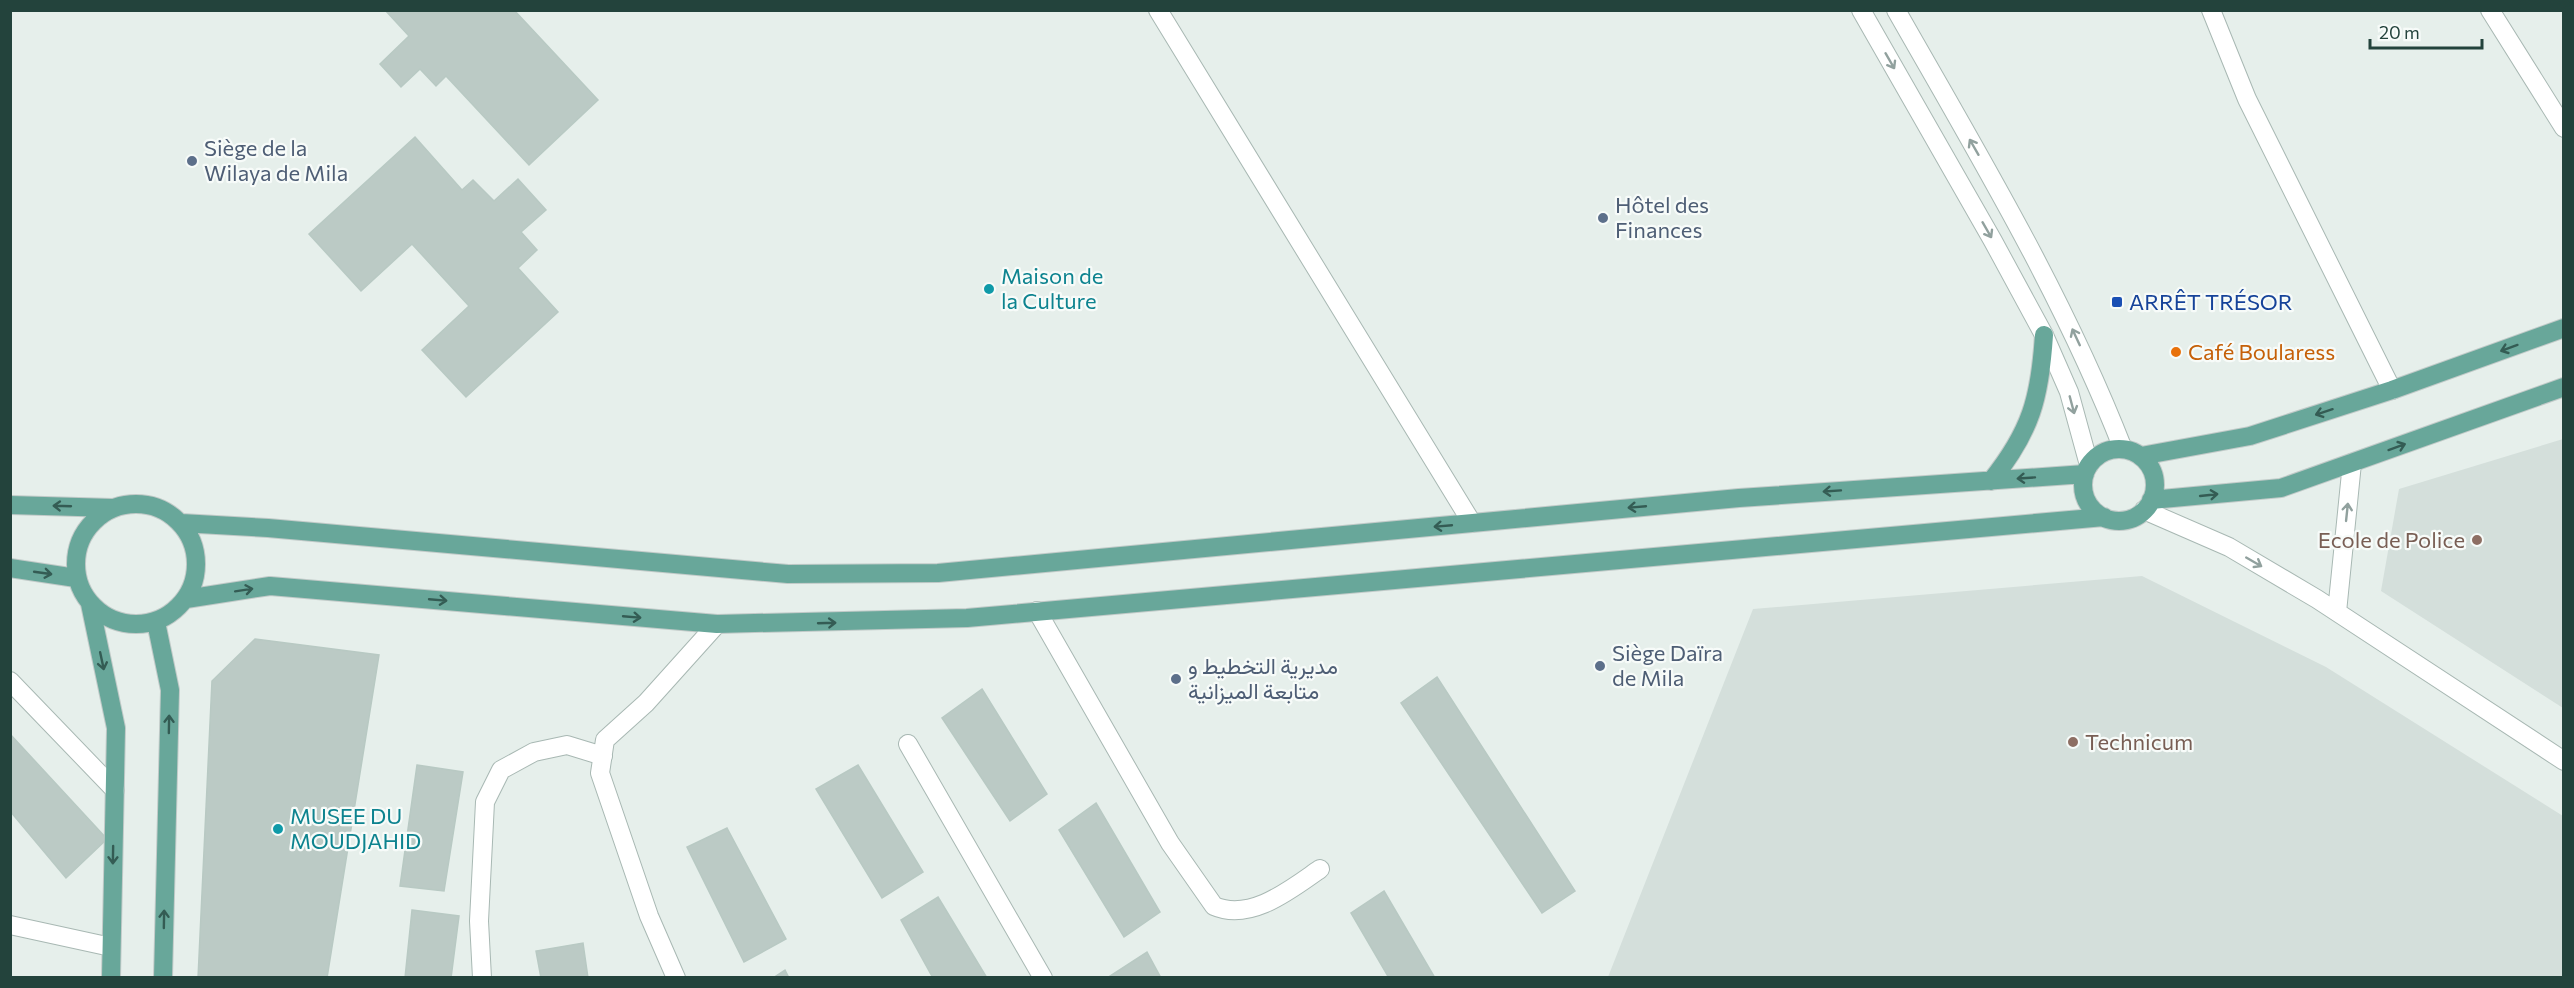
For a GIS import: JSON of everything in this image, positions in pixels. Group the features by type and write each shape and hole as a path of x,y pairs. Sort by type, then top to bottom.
{"main road":[{"path":"2141,456 2250,436 2392,390 2564,328"},
{"path":"1991,481 2010,458 2025,432 2035,404 2041,374 2044,335"},
{"path":"186,599 270,586 717,624 967,618 2104,517 2126,520 2148,505 2281,488 2564,387"},
{"path":"2104,517 2088,504 2083,484 2087,469 2104,452 2123,449 2141,456 2148,463 2155,481 2148,505"},
{"path":"181,524 268,528 788,574 938,573 1739,498 1991,481 2087,469"},
{"path":"90,604 103,616 120,623 138,625 156,622 173,613 186,599 195,580 197,560 192,541 181,524 167,512 150,505 131,503 113,508 95,519 82,536 76,556 76,578 90,604 116,728 111,978"},
{"path":"10,505 113,508"},
{"path":"10,568 76,578"},
{"path":"156,622 170,690 163,978"}],"street":[{"path":"1158,10 1472,523"},
{"path":"1861,10 2044,335 2069,392 2087,469"},
{"path":"1896,10 2054,291 2096,379 2123,449"},
{"path":"2211,10 2247,99 2392,390"},
{"path":"2490,10 2564,128"},
{"path":"2337,612 2352,463"},
{"path":"2148,505 2229,547 2337,612 2564,761"},
{"path":"1037,611 1170,843 1214,906 1226,911 1253,908 1292,888 1320,869"},
{"path":"676,978 649,916 600,773 605,740 646,703 717,624"},
{"path":"10,681 115,790"},
{"path":"908,744 1044,978"},
{"path":"482,978 479,921 485,802 501,770 534,752 567,745 603,756"},
{"path":"10,925 111,947"}],"shaded area":[{"name":"Ecole de Police","path":"2564,439 2563,708 2381,591 2399,489"},
{"name":"Technicum","path":"2142,576 2326,667 2563,816 2563,977 1608,977 1753,609"}],"building":[{"path":"385,10 514,10 598,100 529,165 446,76 436,86 420,69 401,87 380,64 409,36"},
{"name":"Siège de la Wilaya de Mila","path":"415,137 462,190 473,180 494,201 518,179 546,210 521,232 537,250 518,268 558,312 466,397 422,350 469,306 412,244 361,291 309,234"},
{"name":"MUSEE DU MOUDJAHID","path":"255,639 379,655 327,978 198,978 212,681"},
{"path":"1437,677 1575,891 1542,913 1401,703"},
{"path":"982,689 1047,794 1010,821 942,718"},
{"path":"10,734 107,839 66,878 10,811"},
{"path":"417,765 463,772 444,891 400,886"},
{"path":"858,765 923,872 882,898 816,789"},
{"path":"1096,803 1160,912 1124,937 1059,830"},
{"path":"727,828 786,939 744,962 687,847"},
{"path":"1384,891 1435,978 1389,978 1351,913"},
{"path":"938,897 987,978 933,978 901,920"},
{"path":"412,910 459,916 451,978 405,978"},
{"path":"583,943 588,978 541,978 536,951"},
{"path":"1147,952 1161,978 1107,978"},
{"path":"785,970 789,978 773,978"}],"place":[{"name":"Siège de la Wilaya de Mila","path":"192,161"},
{"name":"Hôtel des Finances","path":"1603,218"},
{"name":"Maison de la Culture","path":"989,289"},
{"name":"ARRÊT TRÉSOR","path":"2117,302"},
{"name":"Café Boularess","path":"2176,352"},
{"name":"Ecole de Police","path":"2477,540"},
{"name":"Siège Daïra de Mila","path":"1600,666"},
{"name":"مديرية التخطيط و متابعة الميزانية","path":"1176,679"},
{"name":"Technicum","path":"2073,742"},
{"name":"MUSEE DU MOUDJAHID","path":"278,829"}]}
